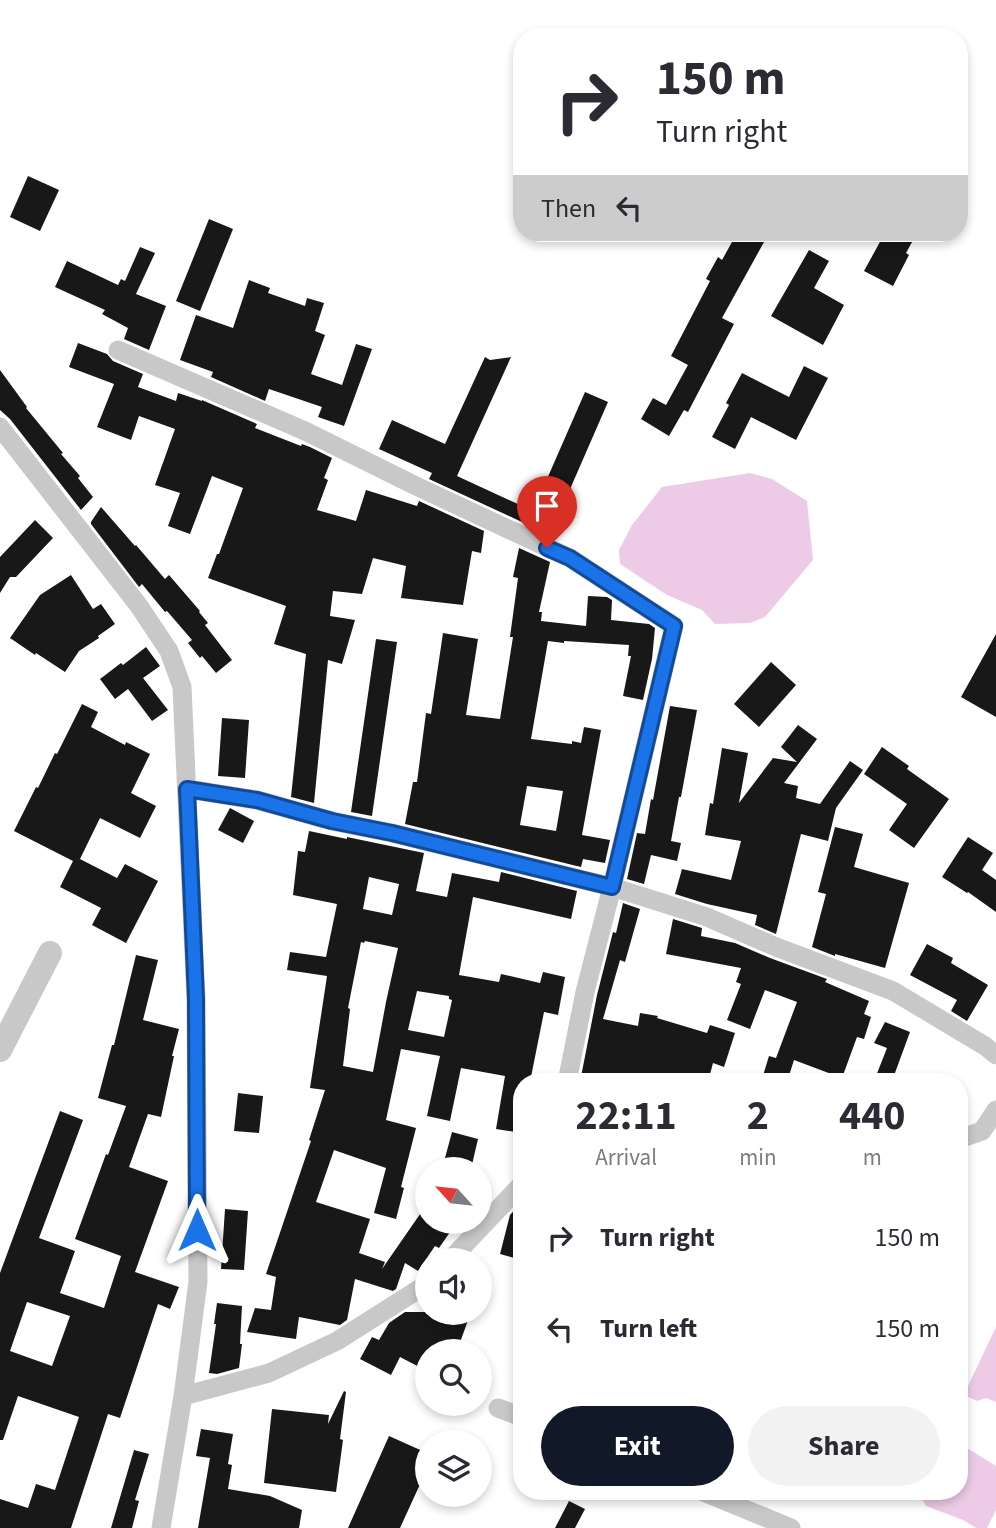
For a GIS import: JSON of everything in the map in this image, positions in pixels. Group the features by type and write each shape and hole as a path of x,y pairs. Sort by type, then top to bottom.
{"street":[{"path":"118,349 305,431 570,558 674,626 585,992 569,1073"},
{"path":"0,428 139,606 169,651 182,687 196,999 198,1282 162,1528"},
{"path":"187,789 257,800 332,821 612,887 707,917 776,947 893,991 996,1055"},
{"path":"0,1050 50,953"},
{"path":"968,1136 982,1131 996,1111"},
{"path":"461,1248 513,1194"},
{"path":"183,1396 269,1373 337,1341 415,1292"},
{"path":"498,1408 513,1414"},
{"path":"723,1500 791,1528"}],"shaded area":[{"path":"750,473 772,479 807,501 813,560 765,617 750,623 715,624 702,610 667,595 620,564 619,550 632,525 662,487"},
{"path":"996,1327 996,1402 986,1398 977,1401 968,1397 968,1386"},
{"path":"968,1449 996,1466 996,1510 987,1528 976,1528 926,1506 923,1500 968,1500"}],"building":[{"path":"28,176 59,190 40,231 10,217"},
{"path":"209,219 233,229 200,311 176,301"},
{"path":"732,242 764,242 722,318 734,324 688,412 684,410 669,436 641,419 653,398 666,405 688,365 671,356 710,281 706,279 718,257 722,260"},
{"path":"880,242 912,242 906,253 909,255 893,286 864,271"},
{"path":"140,247 155,253 136,294 166,306 149,350 124,339 128,328 102,314 105,310 55,287 67,261 118,285 121,279 125,281"},
{"path":"809,250 829,261 814,288 844,305 823,345 771,316"},
{"path":"249,280 270,288 268,293 305,306 307,298 324,303 315,331 325,335 311,374 342,385 356,344 372,349 344,426 318,417 322,407 269,389 265,401 211,377 213,372 180,360 196,315 233,328"},
{"path":"78,343 107,354 113,361 143,374 138,387 176,401 178,393 202,400 257,424 255,428 310,447 332,458 324,478 328,480 317,510 356,521 366,490 417,506 419,501 484,531 481,553 472,551 463,605 401,598 406,566 373,558 362,594 333,591 330,616 355,620 342,664 328,660 314,803 291,797 306,654 274,644 286,606 208,578 243,488 212,476 190,534 168,526 180,493 155,485 175,429 139,416 131,440 97,427 114,384 69,367"},
{"path":"485,357 490,360 511,357 457,476 533,511 585,392 608,402 550,535 429,479 432,473 379,449 392,420 445,444"},
{"path":"804,366 828,378 796,440 751,417 735,449 712,437 742,373 789,397"},
{"path":"0,370 93,497 81,510 10,419 0,410"},
{"path":"101,507 165,579 169,575 200,611 208,623 205,625 232,660 216,673 188,643 192,640 167,611 165,612 142,584 139,587 91,524"},
{"path":"35,520 53,538 16,577 10,577 0,593 0,557"},
{"path":"519,548 550,562 539,612 542,612 541,621 586,626 588,596 607,597 612,600 611,620 649,624 655,628 652,659 643,700 623,696 631,656 628,656 629,645 548,641 531,739 581,743 584,727 601,730 582,835 610,840 605,863 583,859 581,867 405,824 413,782 417,782 426,713 431,714 443,633 478,639 466,715 500,719 513,637 510,637 518,578 513,577","holes":["527,786 563,791 556,831 520,825"]},
{"path":"71,575 93,609 101,604 115,624 79,651 65,672 10,638 40,595"},
{"path":"996,634 996,717 961,697"},
{"path":"376,639 397,642 372,816 351,812"},
{"path":"146,647 160,666 143,678 168,710 152,721 128,689 115,699 100,679"},
{"path":"771,662 796,685 759,727 734,704"},
{"path":"82,704 98,712 91,727 125,745 126,742 150,754 131,793 156,806 140,838 100,818 80,859 117,878 125,864 158,881 126,943 92,925 101,908 60,887 73,861 14,831"},
{"path":"670,706 697,710 671,841 681,843 677,861 651,855 644,884 627,879 637,833 645,834"},
{"path":"222,718 249,720 245,778 218,776"},
{"path":"798,725 817,739 784,783 798,786 796,798 820,804 850,761 863,770 836,808 828,841 801,834 776,934 755,925 757,915 675,894 682,869 731,880 741,841 705,835 722,748 748,753 739,803 773,758 797,762 781,747"},
{"path":"882,747 949,799 914,848 889,830 907,804 864,774"},
{"path":"230,808 254,821 243,843 218,830"},
{"path":"835,827 863,834 854,867 909,883 885,968 835,956 812,947 826,894 818,892"},
{"path":"309,831 424,853 416,891 447,897 452,873 499,882 501,872 577,891 571,919 473,897 459,975 499,982 501,974 540,983 543,972 565,977 558,1015 544,1012 532,1073 513,1073 513,1132 496,1129 505,1076 461,1068 450,1121 427,1116 440,1056 401,1049 386,1120 416,1128 396,1219 374,1213 386,1168 334,1150 316,1202 370,1219 359,1253 385,1262 382,1269 415,1221 415,1234 449,1234 439,1248 415,1248 415,1269 405,1263 393,1291 355,1279 347,1320 340,1325 299,1317 296,1339 247,1332 255,1308 271,1310 276,1277 266,1274 311,1141 309,1140 325,1090 310,1088 327,976 287,970 290,952 326,957 337,904 293,895 298,851 305,852","holes":["369,877 399,884 392,915 363,909","361,942 398,948 373,1072 343,1066 348,1008","417,991 449,996 452,1000 444,1037 408,1030"]},
{"path":"968,837 993,853 982,870 996,880 996,912 942,877"},
{"path":"623,903 640,909 625,962 620,960 603,1019 638,1026 640,1013 658,1016 657,1018 707,1033 710,1025 735,1033 724,1067 713,1063 710,1073 582,1073 597,995 613,932 616,933"},
{"path":"673,919 702,928 701,936 735,943 827,979 825,982 869,1001 864,1014 871,1017 864,1039 857,1037 844,1073 829,1073 794,1060 790,1073 764,1073 769,1056 776,1058 797,1002 765,990 750,1029 727,1020 741,984 736,982 741,968 666,954"},
{"path":"927,944 953,958 951,963 988,985 967,1021 951,1011 957,1000 910,975"},
{"path":"136,955 158,960 143,1020 179,1029 161,1117 148,1114 129,1167 168,1181 135,1272 179,1287 170,1309 158,1304 120,1418 108,1414 71,1528 0,1528 0,1499 28,1508 36,1484 55,1490 79,1417 18,1396 3,1440 0,1440 0,1273 60,1111 83,1120 39,1238 75,1251 60,1293 104,1308 121,1256 75,1239 126,1106 98,1098","holes":["27,1302 70,1316 52,1366 10,1351"]},
{"path":"885,1022 910,1032 895,1073 877,1073 887,1048 874,1043"},
{"path":"238,1093 263,1096 259,1133 234,1131"},
{"path":"452,1132 478,1139 474,1157 445,1157"},
{"path":"225,1209 248,1211 244,1270 221,1269"},
{"path":"513,1212 513,1258 500,1254"},
{"path":"217,1303 242,1306 242,1344 239,1368 217,1374 209,1373"},
{"path":"405,1312 415,1312 415,1325 466,1325 461,1339 415,1339 415,1365 400,1357 391,1375 360,1359 372,1337 379,1340 389,1323"},
{"path":"344,1391 340,1439 343,1440 336,1492 264,1483 272,1409 329,1415 328,1424"},
{"path":"201,1429 233,1434 228,1464 232,1465 228,1489 270,1496 302,1510 299,1528 198,1528 210,1458 196,1456"},
{"path":"389,1436 415,1448 415,1495 400,1528 348,1528"},
{"path":"134,1450 149,1454 135,1500 139,1501 132,1528 111,1528"},
{"path":"569,1501 585,1509 575,1528 555,1528"}],"route":[{"path":"197,1230 196,999 187,789 257,800 332,821 612,887 674,626 570,558 547,548"}]}
